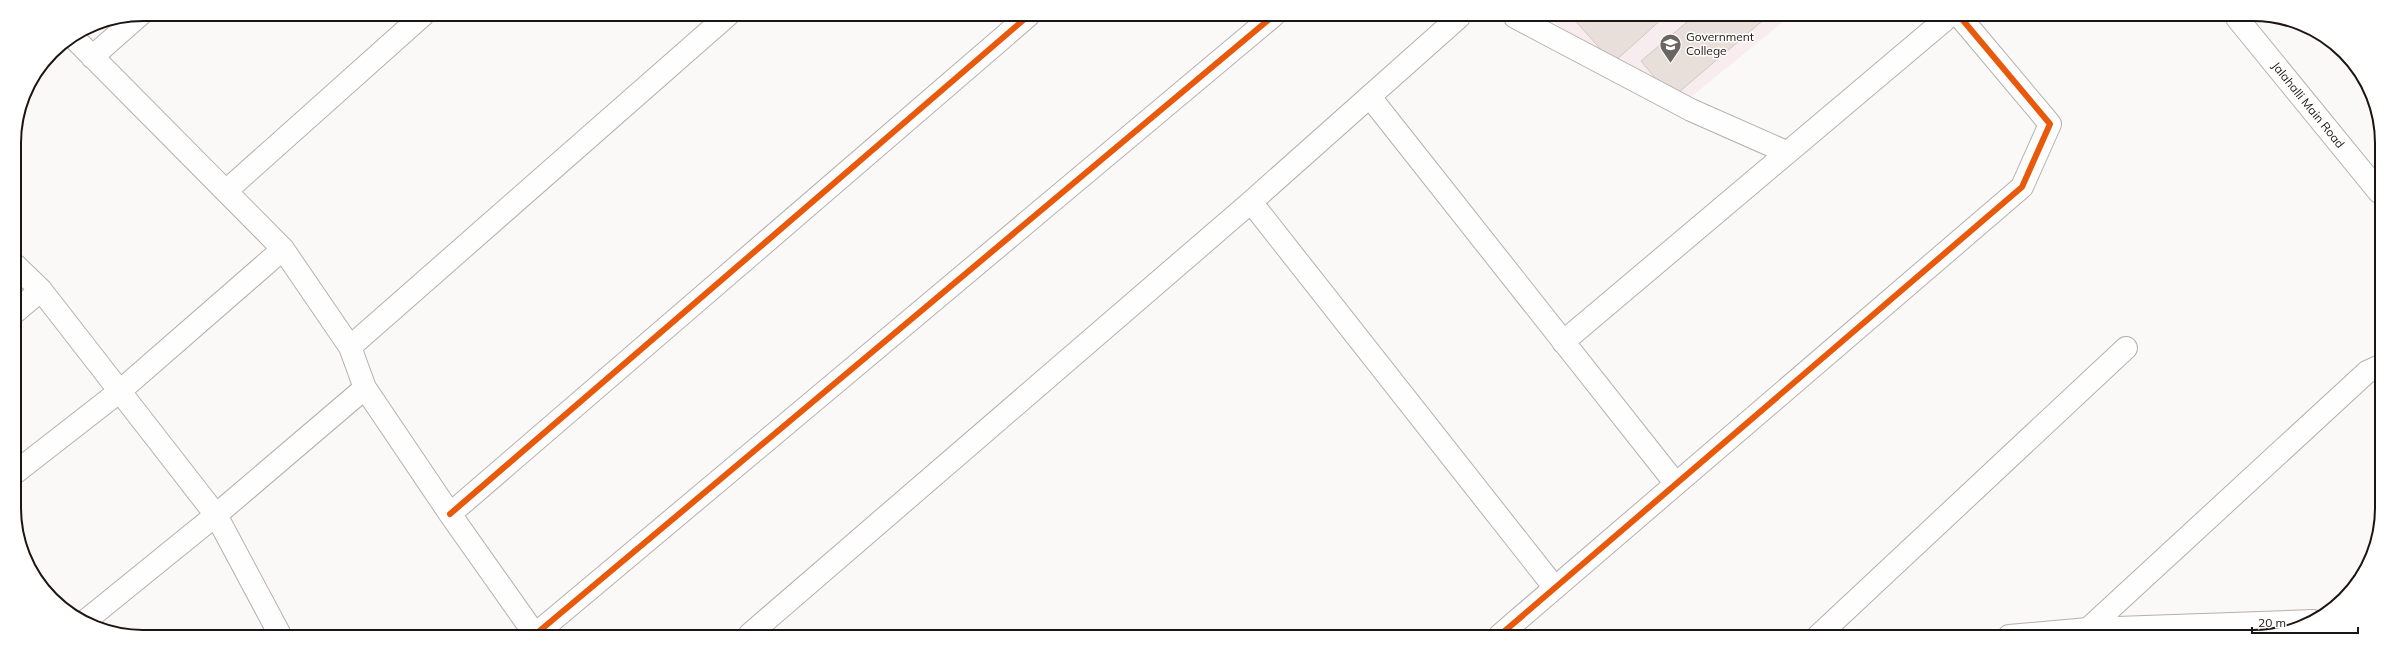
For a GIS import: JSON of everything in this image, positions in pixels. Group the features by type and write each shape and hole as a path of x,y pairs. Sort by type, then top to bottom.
{"street":[{"path":"226,191 416,21"},
{"path":"350,347 721,21"},
{"path":"450,514 1022,21"},
{"path":"542,630 1267,21"},
{"path":"755,630 1251,202 1456,21"},
{"path":"1523,21 1691,110 1786,152"},
{"path":"1563,342 1786,152 1943,21"},
{"path":"1506,630 2022,187 2050,124 1964,21"},
{"name":"Jalahalli Main Road","path":"2239,21 2375,187"},
{"path":"92,57 132,22"},
{"path":"77,41 283,249 350,347 365,388 450,514 531,630"},
{"path":"1370,97 1676,484"},
{"path":"1251,202 1555,588"},
{"path":"21,468 120,390 283,249"},
{"path":"21,271 41,290 216,515 277,630"},
{"path":"21,307 41,290"},
{"path":"1824,630 2126,348"},
{"path":"2088,629 2367,372 2375,368"},
{"path":"90,617 216,515 365,388"},
{"path":"2077,630 2298,622"}],"shaded area":[{"name":"Government College","path":"1552,21 1784,21 1674,111"}],"building":[{"path":"1576,21 1660,21 1613,63"},
{"path":"1688,21 1762,21 1672,98 1641,61"}],"cycle path":[{"path":"450,514 1022,21"},
{"path":"541,630 1267,21"},
{"path":"1506,630 2022,187 2050,124 1964,21"}],"place":[{"name":"Government College","path":"1671,64"}]}
